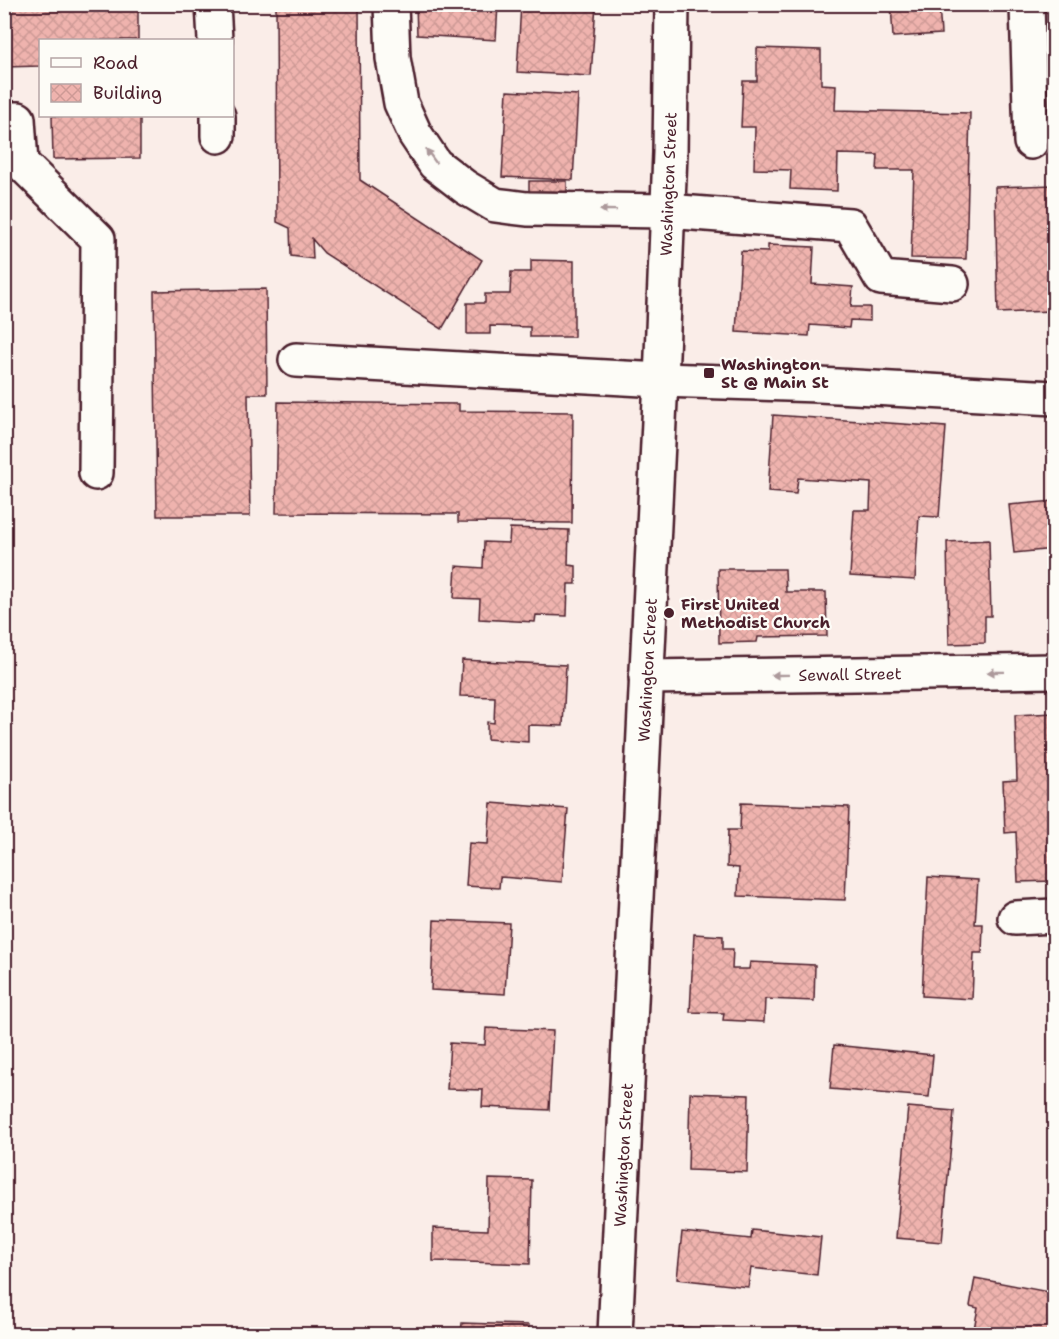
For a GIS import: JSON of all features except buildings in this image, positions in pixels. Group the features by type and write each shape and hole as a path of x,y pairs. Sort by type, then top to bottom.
{"main road":[{"path":"213,4 215,39"},
{"path":"391,4 393,58 401,103 414,134 435,164 465,187 495,205 527,209 667,211 850,225 881,278 952,284"},
{"name":"Washington Street","path":"615,1335 661,380 672,4"},
{"path":"1027,4 1031,142"},
{"path":"4,119 18,119 21,163 99,239 96,473"},
{"path":"296,360 1054,398"},
{"name":"Sewall Street","path":"646,677 1054,671"},
{"path":"1015,918 1054,916"}],"place":[{"name":"Washington St @ Main St","path":"709,373"},
{"name":"First United Methodist Church","path":"669,613"}]}
